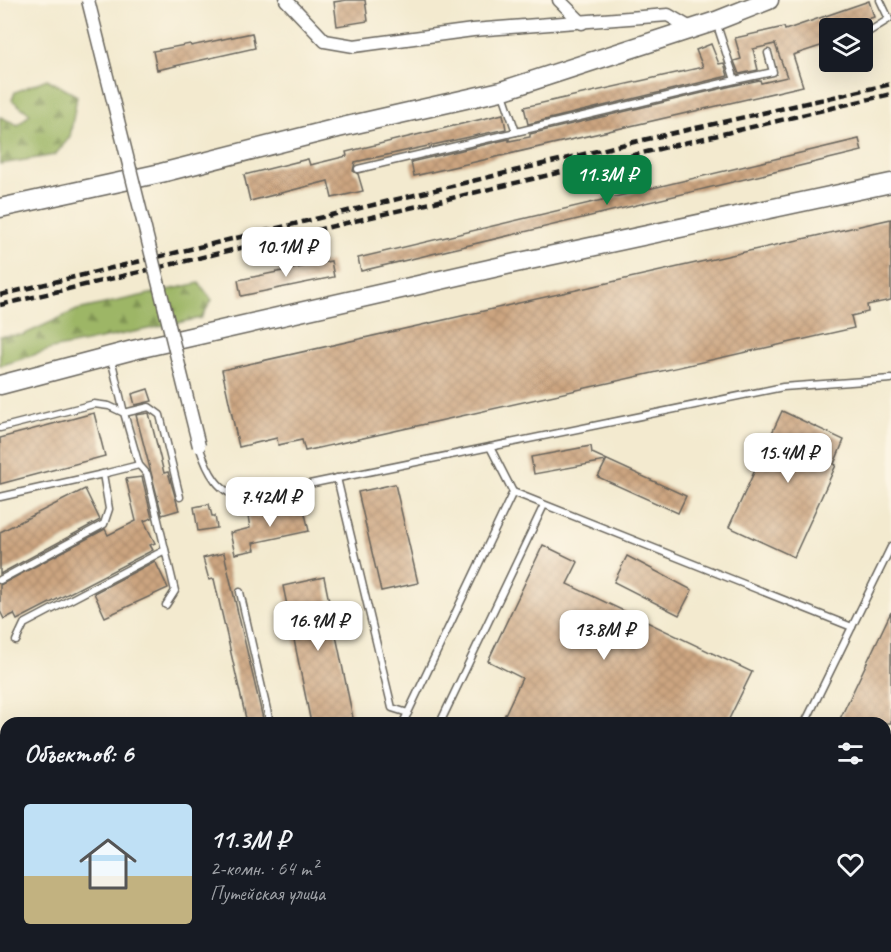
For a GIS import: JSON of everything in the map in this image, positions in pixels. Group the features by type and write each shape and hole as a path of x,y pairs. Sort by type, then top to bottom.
{"main road":[{"path":"0,208 160,173 338,128 501,91 716,21 769,0"},
{"path":"0,385 111,355 511,264 891,183"}],"street":[{"path":"88,0 199,446"},
{"path":"286,0 325,41 354,46 473,30 668,15 692,29"},
{"path":"559,0 582,22"}],"lane":[{"path":"873,29 889,19 880,0"},
{"path":"716,21 735,80"},
{"path":"358,169 773,72 768,53"},
{"path":"501,91 516,132"},
{"path":"111,355 139,465 147,474 175,591 166,605"},
{"path":"199,446 206,468 217,483 228,493 248,498 783,387 891,379"},
{"path":"0,428 94,404 109,406 124,413 149,407 160,416 180,497"},
{"path":"490,447 513,492 852,627"},
{"path":"0,497 139,465"},
{"path":"0,580 104,524 109,509 103,474"},
{"path":"337,478 392,708 408,713"},
{"path":"406,717 513,492"},
{"path":"443,717 544,505"},
{"path":"808,717 891,547"},
{"path":"16,641 24,624 165,550"},
{"path":"240,592 269,717"}],"green space":[{"path":"47,79 77,96 70,137 55,155 0,164 0,117 18,125 30,114 12,100 15,92"},
{"path":"199,283 212,300 201,318 52,349 0,366 0,336 23,335 77,310"}],"building":[{"path":"365,0 368,21 337,26 334,2"},
{"path":"869,1 874,17 871,18 820,18"},
{"path":"819,18 819,47 793,55 803,86 414,176 411,162 509,139 509,141 530,137 530,134 736,85 760,80 761,83 787,77 775,44 753,49 758,70 739,74 734,61 741,59 735,38 784,27 785,30"},
{"path":"252,33 255,48 157,70 153,51 190,44 191,46"},
{"path":"711,44 719,64 724,63 728,76 528,124 524,107 703,67 696,50"},
{"path":"503,114 506,129 355,162 353,171 358,174 363,191 332,198 328,181 250,201 244,175 308,159 310,165 347,156 346,152"},
{"path":"859,139 862,151 361,271 358,258"},
{"path":"891,219 891,300 867,305 868,312 851,316 854,328 305,451 302,440 278,445 277,438 239,447 222,370"},
{"path":"331,261 334,277 241,296 238,280"},
{"path":"148,389 152,401 135,405 132,394"},
{"path":"782,411 844,440 834,464 836,465 794,557 729,527"},
{"path":"94,413 105,456 0,484 0,438"},
{"path":"149,413 164,473 168,472 179,510 162,515 136,415"},
{"path":"591,446 592,453 686,496 678,513 598,477 606,461 534,474 531,457"},
{"path":"142,477 152,518 144,521 155,543 150,545 153,550 17,620 14,614 4,619 0,611 0,585 105,529 108,535 136,521 126,479"},
{"path":"395,484 418,583 381,591 358,492"},
{"path":"85,489 100,520 0,574 0,532"},
{"path":"209,504 212,516 215,516 217,528 198,531 194,507"},
{"path":"303,505 309,531 253,543 255,550 235,554 230,533 250,528 248,516"},
{"path":"543,545 578,562 567,584 752,672 730,717 504,717 522,678 488,661"},
{"path":"224,553 263,717 246,717 214,579 209,580 203,558"},
{"path":"627,556 692,590 679,615 614,582"},
{"path":"155,561 168,588 105,617 94,593"},
{"path":"324,577 353,717 310,717 283,586"},
{"path":"891,612 891,717 841,717"}],"railway":[{"path":"0,295 634,142 891,84"},
{"path":"0,305 891,94"}]}
